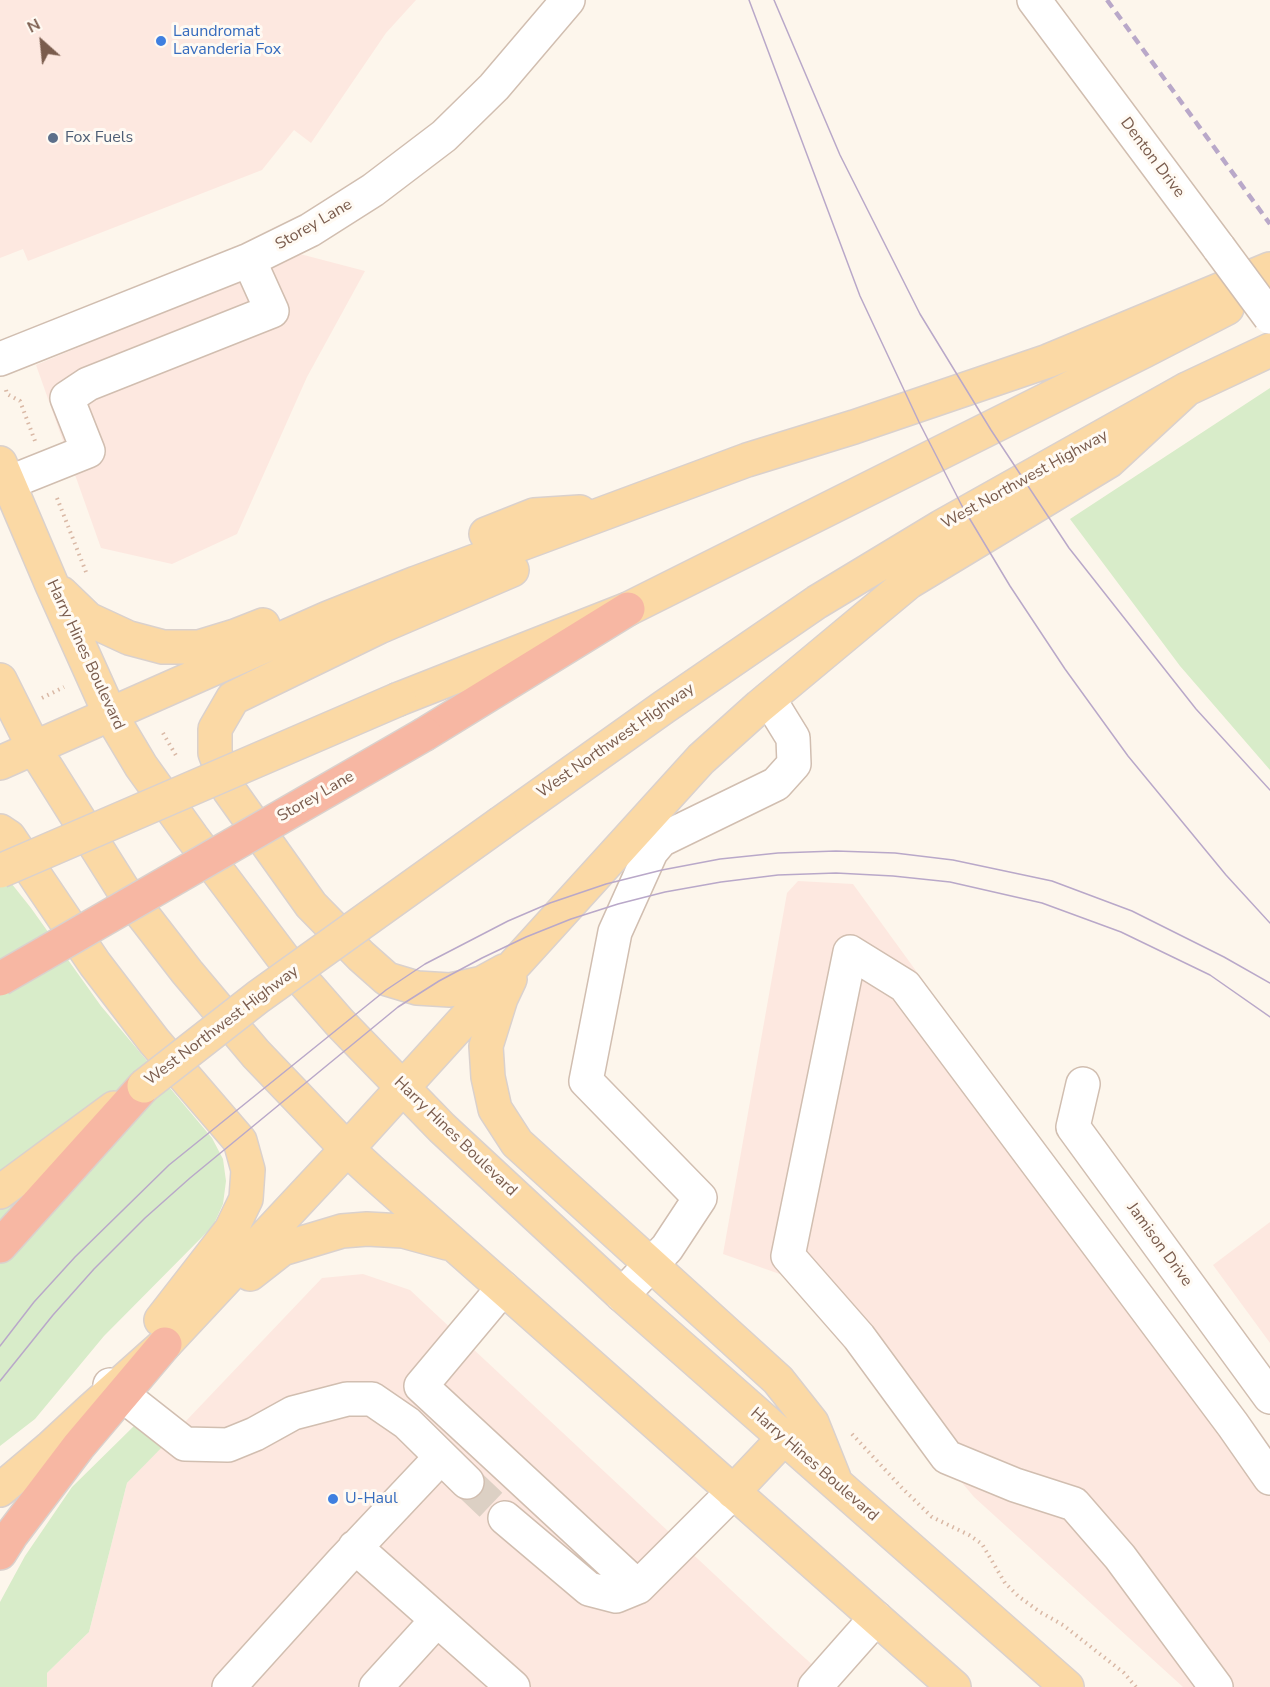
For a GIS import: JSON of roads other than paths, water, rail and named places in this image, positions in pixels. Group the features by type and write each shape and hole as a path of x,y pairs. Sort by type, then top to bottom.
{"highway":[{"name":"Storey Lane","path":"0,979 425,734 628,609"},
{"path":"0,1246 144,1086"},
{"path":"0,1553 78,1447 110,1395 172,1336"}],"main road":[{"path":"0,763 328,618 416,583 747,460 854,427 1048,361 1270,269"},
{"path":"0,871 399,699 628,609 1270,286"},
{"name":"West Northwest Highway","path":"0,1192 144,1086 258,997 673,700 817,602 941,527 1187,389 1270,350"},
{"path":"172,1336 347,1149 701,759 909,582 1109,461 1187,389"},
{"name":"Harry Hines Boulevard","path":"4,473 110,714 141,766 284,959 340,1023 442,1128 622,1295 1067,1687"},
{"path":"52,585 88,619 129,639 163,647 199,647 246,631 534,515 612,511"},
{"path":"515,963 482,983 450,990 417,988 387,979 311,905 229,790 215,753 215,729 233,698 379,627 524,565 612,511"},
{"path":"0,680 33,748 122,888 187,972 256,1054 347,1149 954,1687"},
{"path":"0,831 9,837 96,964 154,1041 240,1141 248,1170 246,1199 231,1230 110,1395 0,1490"},
{"path":"515,963 486,1046 488,1077 495,1109 517,1143 778,1380 812,1423 837,1485"},
{"path":"172,1336 282,1249 319,1237 342,1231 367,1229 403,1231 455,1245"},
{"path":"733,1492 784,1438"}],"street":[{"name":"Storey Lane","path":"0,359 249,260 310,230 373,190 444,136 494,87 568,0"},
{"name":"Denton Drive","path":"1034,0 1270,317"},
{"path":"4,473 46,468 88,451 67,398 88,384 272,311 249,260"},
{"path":"622,1295 667,1248 700,1198 586,1081 615,932 651,852 661,840 776,784 794,764 793,738 769,699"},
{"path":"1216,1687 1120,1557 1074,1504 1015,1485 948,1457 859,1337 788,1256 850,952 905,986 1270,1478"},
{"name":"Jamison Drive","path":"1083,1084 1073,1127 1270,1398"},
{"path":"503,1288 421,1386 638,1587"},
{"path":"110,1395 185,1444 228,1445 255,1434 293,1413 347,1399 372,1399 407,1423 467,1482"},
{"path":"229,1687 355,1547 441,1457"},
{"path":"506,1518 589,1589 616,1596 638,1587 733,1492"},
{"path":"355,1547 513,1687"},
{"path":"815,1687 876,1618"},
{"path":"376,1687 437,1620"}],"tunnel":[{"path":"467,1482 505,1518"}],"tram line":[{"path":"749,0 860,296 919,422 962,506 1010,586 1065,669 1128,756 1226,875 1270,923"},
{"path":"774,0 840,155 920,314 991,430 1069,548 1196,709 1270,790"},
{"path":"0,1346 34,1302 75,1257 169,1165 386,990 425,964 508,921 550,903 606,884 720,859 778,853 836,851 895,853 953,860 1052,881 1132,911 1270,983"},
{"path":"0,1381 53,1315 94,1269 145,1218 190,1178 398,1007 439,981 526,937 618,904 665,892 778,875 836,873 950,882 1042,903 1121,932 1210,975 1270,1017"}],"railway":[{"path":"1107,0 1270,224"}],"place":[{"name":"Laundromat Lavanderia Fox","path":"161,41"},
{"name":"Fox Fuels","path":"53,138"},
{"name":"U-Haul","path":"333,1499"}]}
